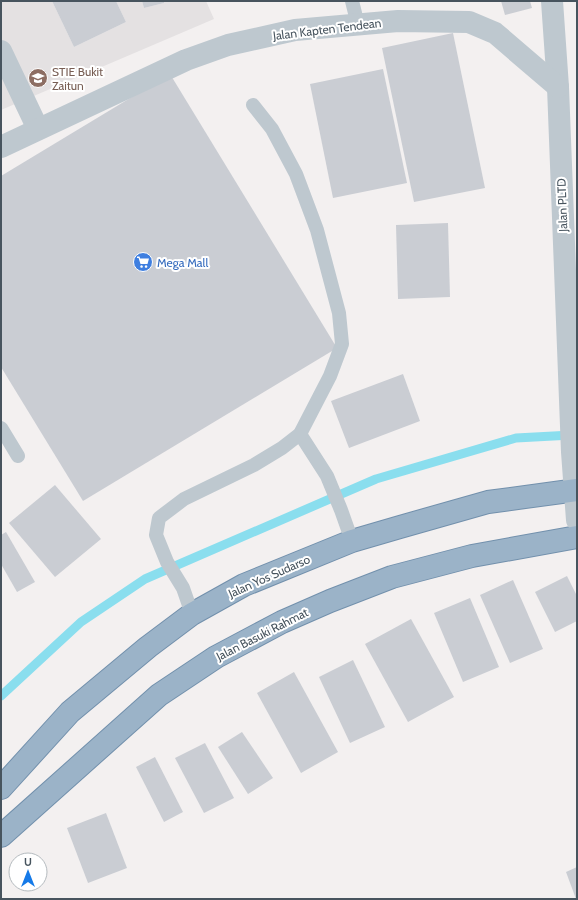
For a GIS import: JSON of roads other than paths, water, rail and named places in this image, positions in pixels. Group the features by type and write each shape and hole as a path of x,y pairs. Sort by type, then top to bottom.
{"highway":[{"name":"Jalan Yos Sudarso","path":"1,788 70,712 148,647 192,614 244,585 352,541 488,502 576,484"},
{"name":"Jalan Basuki Rahmat","path":"1,836 159,695 216,657 282,622 330,600 392,578 472,556 577,537"}],"street":[{"name":"Jalan PLTD","path":"552,1 558,87 572,452 576,484 577,520"},
{"name":"Jalan Kapten Tendean","path":"1,147 186,60 228,45 295,30 398,21 469,22 495,33 558,87"},
{"path":"1,51 38,129"}],"lane":[{"path":"352,1 358,24"},
{"path":"192,614 182,588 167,562 156,535 159,518 184,499 254,465 282,448 300,434 330,376 342,344 339,314 317,230 296,174 272,129 253,105"},
{"path":"1,428 18,456"},
{"path":"300,434 327,476 352,541"}],"waterway":[{"path":"1,696 81,622 145,579 376,479 516,438 572,435"}],"place":[{"name":"STIE Bukit Zaitun","path":"38,78"},
{"name":"Mega Mall","path":"143,262"}]}
